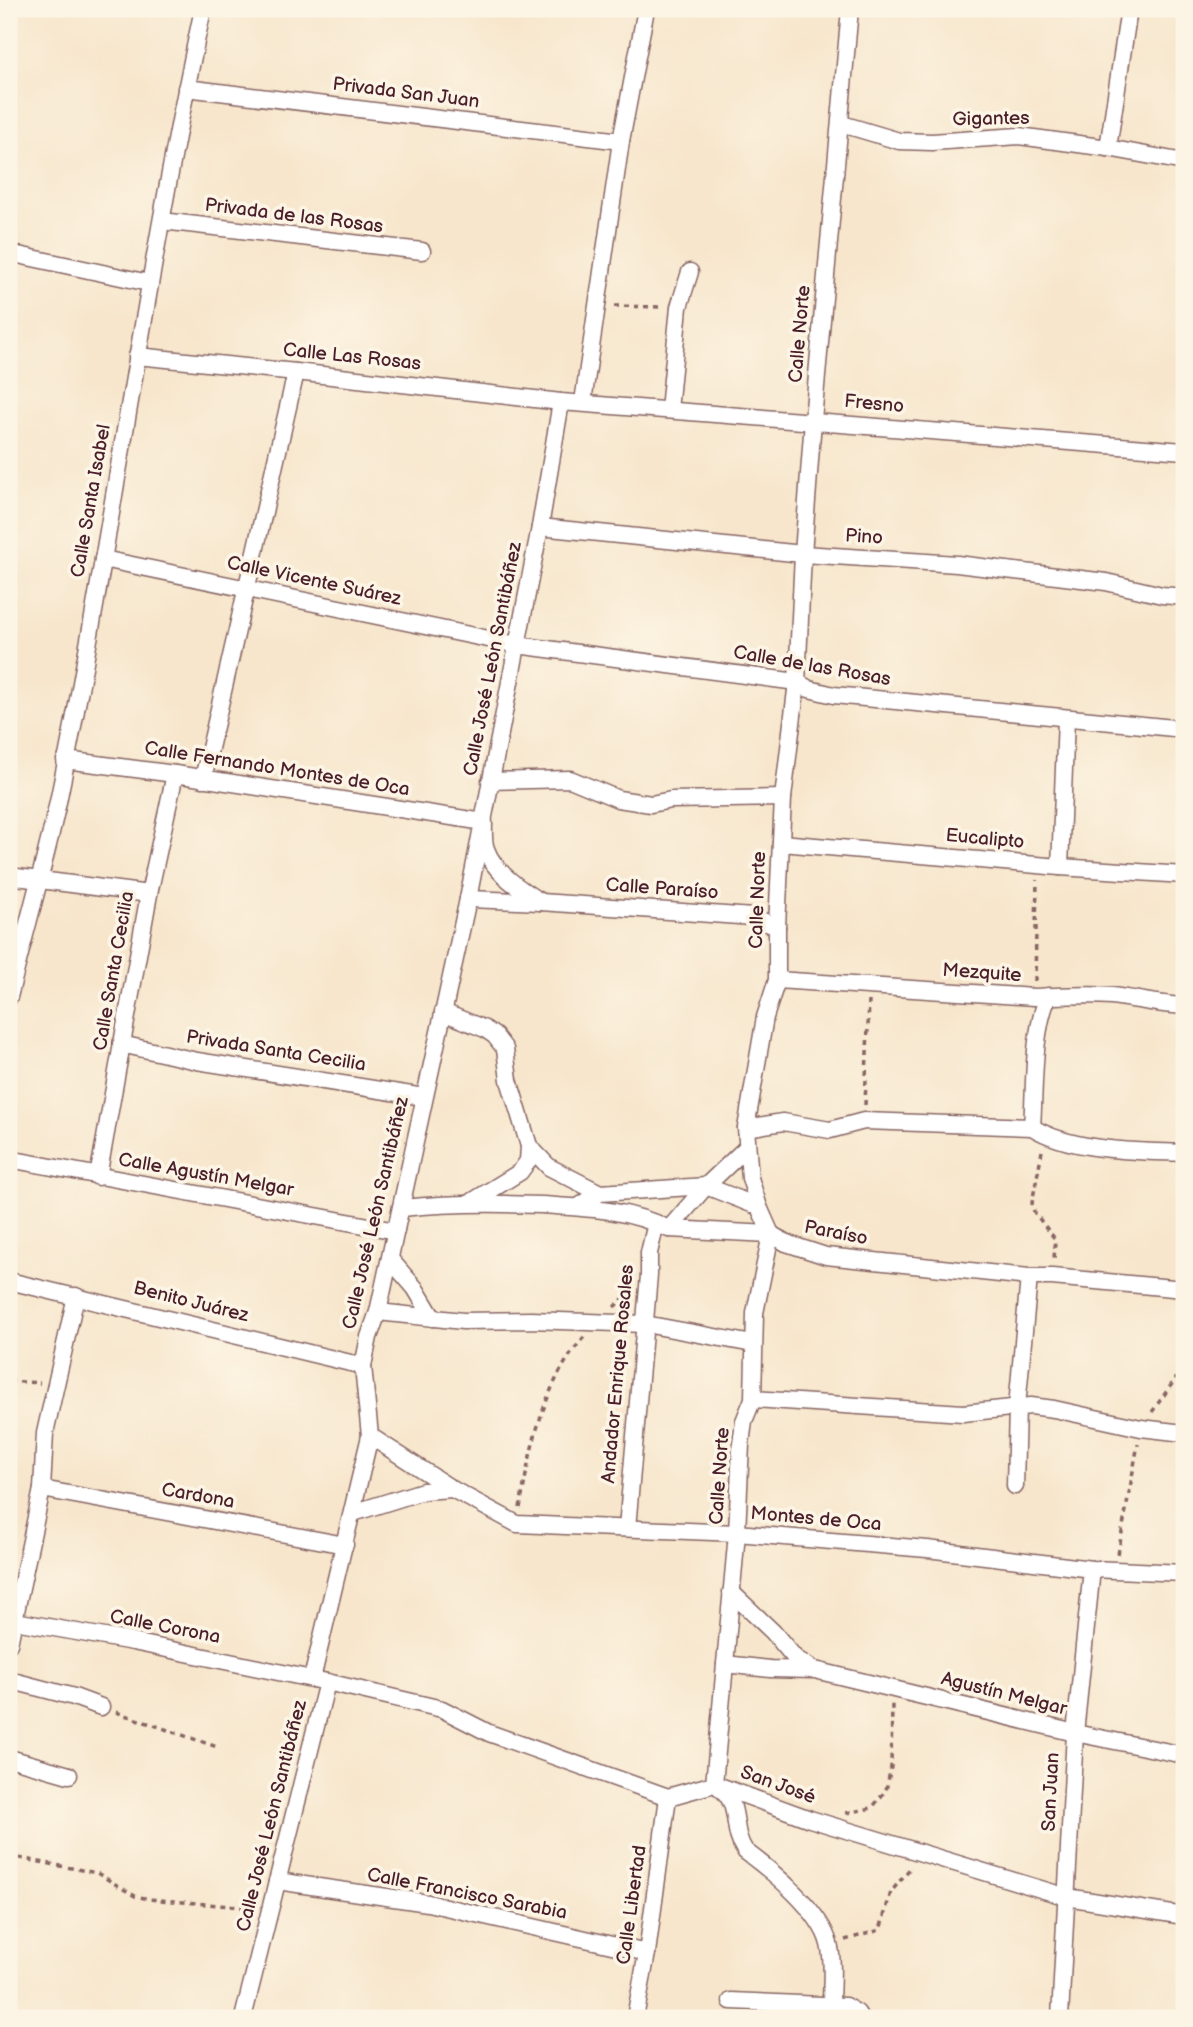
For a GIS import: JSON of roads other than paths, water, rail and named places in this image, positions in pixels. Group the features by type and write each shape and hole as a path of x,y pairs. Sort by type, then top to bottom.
{"street":[{"name":"Calle Santa Isabel","path":"9,997 58,802 103,559 149,283 203,9"},
{"path":"583,402 621,141 646,9"},
{"name":"Calle Norte","path":"714,1783 737,1533 741,1444 744,1421 753,1399 755,1313 771,1234 750,1178 746,1128 761,1038 777,980 783,798 797,682 813,420 842,124 850,9"},
{"path":"1108,148 1129,9"},
{"name":"Privada San Juan","path":"186,88 621,141"},
{"name":"Gigantes","path":"842,124 899,141 932,142 1019,136 1184,162"},
{"name":"Privada de las Rosas","path":"162,221 422,251"},
{"path":"9,253 149,283"},
{"path":"669,410 679,307 690,272"},
{"name":"Calle Las Rosas","path":"137,356 561,402"},
{"path":"203,779 296,372"},
{"name":"Fresno","path":"561,402 1184,451"},
{"name":"Calle José León Santibáñez","path":"243,2018 277,1881 345,1545 370,1436 363,1366 369,1337 379,1312 468,899 540,527 561,402"},
{"name":"Pino","path":"540,527 803,555 957,564 1106,583 1184,597"},
{"name":"Calle Vicente Suárez","path":"103,559 517,645"},
{"name":"Calle de las Rosas","path":"517,645 797,682 808,689 834,695 1184,729"},
{"path":"1060,867 1066,719"},
{"name":"Calle Fernando Montes de Oca","path":"65,760 484,821"},
{"name":"Calle Santa Cecilia","path":"98,1177 149,894 175,774"},
{"path":"490,781 570,779 618,799 650,804 671,800 783,798"},
{"path":"484,821 484,846 489,858 519,889 541,902"},
{"name":"Eucalipto","path":"781,843 1184,875"},
{"path":"9,876 149,894"},
{"name":"Calle Paraíso","path":"468,899 753,917 777,927"},
{"name":"Mezquite","path":"777,980 1041,997 1113,996 1184,1006"},
{"path":"1039,1131 1036,1037 1041,997"},
{"path":"443,1012 485,1030 495,1036 505,1049 509,1080 528,1146 528,1161 520,1172 471,1203"},
{"name":"Privada Santa Cecilia","path":"121,1044 197,1061 424,1097"},
{"path":"746,1128 783,1122 830,1130 864,1121 1039,1131 1100,1146 1184,1153"},
{"path":"528,1146 549,1167 600,1193"},
{"path":"662,1226 746,1147"},
{"name":"Calle Agustín Melgar","path":"9,1159 396,1231"},
{"path":"578,1207 600,1193 706,1186 759,1207"},
{"name":"Paraíso","path":"402,1208 471,1203 606,1208 662,1226 771,1234 786,1243 826,1256 1029,1278 1052,1277 1184,1289"},
{"name":"Andador Enrique Rosales","path":"627,1528 649,1253 662,1226"},
{"path":"390,1259 415,1288 433,1318"},
{"path":"1015,1486 1017,1407 1029,1278"},
{"name":"Benito Juárez","path":"9,1281 363,1366"},
{"path":"9,1644 11,1620 43,1489 45,1433 76,1296"},
{"path":"379,1312 463,1321 531,1320 645,1324 753,1344"},
{"path":"753,1399 963,1413 1017,1407 1054,1409 1141,1428 1184,1433"},
{"name":"Montes de Oca","path":"370,1436 452,1489 517,1524 737,1533 927,1549 1092,1569 1184,1573"},
{"name":"Cardona","path":"43,1489 345,1545"},
{"path":"353,1513 423,1491 452,1489"},
{"name":"San Juan","path":"1060,2018 1075,1733 1092,1569"},
{"name":"Agustín Melgar","path":"731,1592 773,1632 795,1658 815,1670"},
{"name":"Calle Corona","path":"11,1620 133,1642 319,1681"},
{"name":"Agustín Melgar","path":"725,1664 815,1670 1075,1733 1184,1755"},
{"path":"9,1680 101,1707"},
{"path":"319,1681 442,1709 489,1733 668,1797"},
{"path":"9,1758 69,1775"},
{"path":"714,1783 728,1794 733,1806 738,1841 745,1851 804,1904 820,1923 830,1944 831,2005"},
{"name":"San José","path":"668,1797 714,1783 810,1819 1067,1897 1184,1916"},
{"name":"Calle Libertad","path":"635,2018 647,1954 668,1797"},
{"name":"Calle Francisco Sarabia","path":"277,1881 428,1903 647,1954"},
{"path":"731,2001 845,2006 860,2018"}]}
